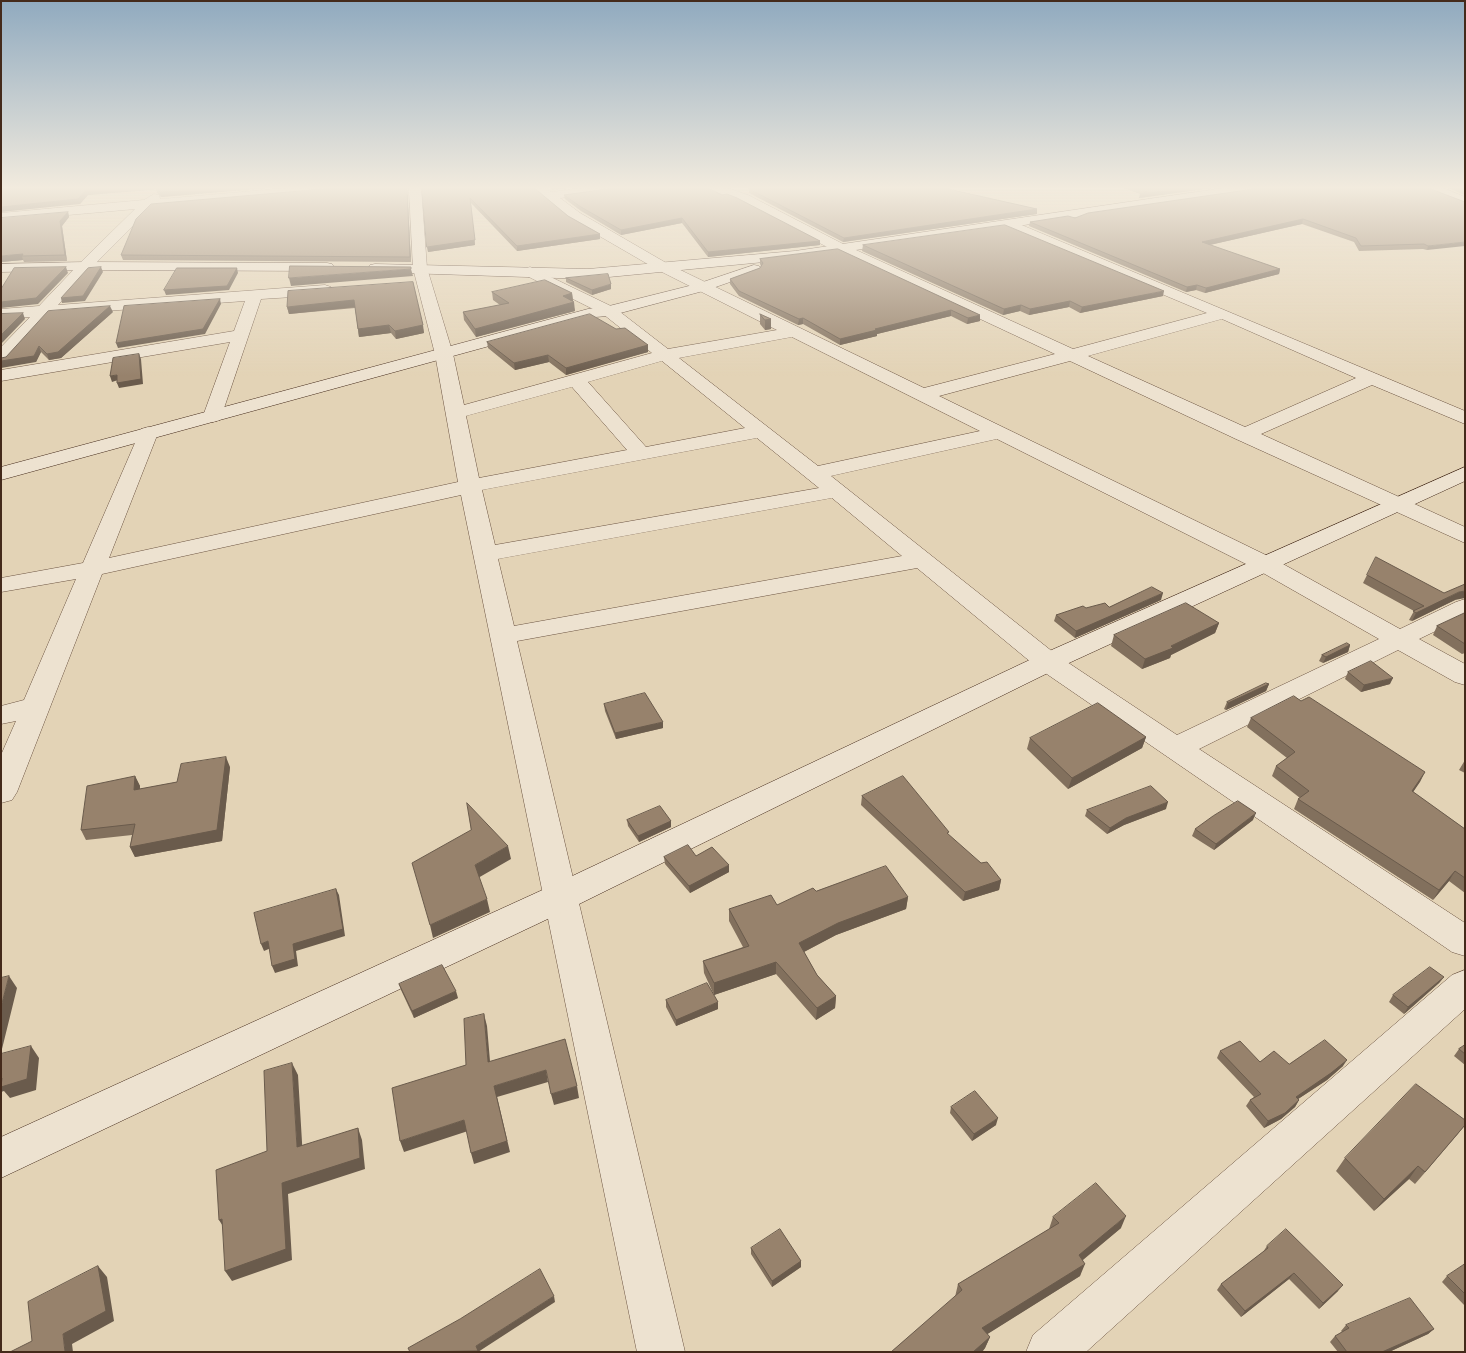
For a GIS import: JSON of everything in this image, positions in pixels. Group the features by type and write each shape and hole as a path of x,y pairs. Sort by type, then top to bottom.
{"street":[{"path":"1,358 100,250"},
{"path":"414,250 413,278 444,354 470,486 661,1352"},
{"path":"634,250 663,267 792,332 1264,564 1465,676"},
{"path":"361,268 413,278 530,272 588,274 795,255 826,250"},
{"path":"845,250 1394,505 1465,536"},
{"path":"1070,250 1465,418"},
{"path":"1,474 594,312 609,311 702,287 795,255"},
{"path":"1,268 84,266 341,268"},
{"path":"530,272 609,311 762,431 1048,662 1465,942"},
{"path":"1,314 339,289"},
{"path":"213,416 254,295"},
{"path":"922,395 1223,314"},
{"path":"456,413 665,355 792,332"},
{"path":"1,376 241,335"},
{"path":"1243,434 1371,378"},
{"path":"576,380 641,454"},
{"path":"1,586 92,569 470,486 762,431"},
{"path":"1,792 148,433"},
{"path":"814,473 998,433"},
{"path":"1,1158 561,897 1048,662 1465,474"},
{"path":"485,554 837,491"},
{"path":"503,636 922,560"},
{"path":"1175,748 1465,606"},
{"path":"1,715 36,707"},
{"path":"1050,1352 1465,986"}],"building":[{"path":"1,250 64,250 65,255 22,256 23,254 1,256"},
{"path":"123,250 410,250 410,257 121,255"},
{"path":"707,250 727,250 708,252"},
{"path":"840,250 980,315 968,318 951,310 840,339 803,318 799,319 739,291 730,279 760,268 763,263 760,259"},
{"path":"874,250 1066,250 1164,291 1082,307 1070,301 1030,309 1021,305 1004,309"},
{"path":"1098,250 1226,250 1280,269 1206,288 1197,285 1187,287"},
{"path":"290,266 411,267 411,269 289,278"},
{"path":"66,267 36,298 1,302 1,289 14,268"},
{"path":"101,267 83,296 61,298 88,268"},
{"path":"177,268 237,268 227,286 164,290"},
{"path":"608,274 611,284 592,290 566,278"},
{"path":"545,280 572,293 563,296 574,302 475,329 463,312 509,303 492,292"},
{"path":"413,282 423,325 395,331 389,325 358,329 354,300 287,307 288,291"},
{"path":"220,299 203,329 116,343 124,306"},
{"path":"110,306 58,352 47,354 39,346 34,356 1,361 1,358 6,357 48,311"},
{"path":"23,313 1,335 1,314"},
{"path":"590,314 616,329 625,328 648,345 566,368 548,355 514,363 487,342"},
{"path":"760,314 771,319 765,320"},
{"path":"139,354 141,379 117,383 117,375 110,376 113,358"},
{"path":"1376,557 1444,593 1465,584 1465,591 1459,592 1416,613 1413,611 1424,606 1367,575"},
{"path":"1152,587 1163,593 1076,631 1056,615 1083,606 1086,608 1105,603 1109,607"},
{"path":"1186,603 1219,623 1171,646 1173,648 1145,659 1114,635"},
{"path":"1465,613 1465,644 1437,626"},
{"path":"1347,643 1350,645 1326,657 1322,655"},
{"path":"1371,661 1393,678 1364,685 1348,672"},
{"path":"1266,683 1269,684 1227,702"},
{"path":"645,693 663,722 615,733 604,704"},
{"path":"1294,696 1301,701 1309,697 1425,772 1412,791 1465,829 1465,878 1455,871 1439,890 1298,799 1309,791 1276,766 1295,752 1251,718"},
{"path":"1098,703 1146,737 1072,778 1030,738"},
{"path":"226,757 217,830 130,847 135,824 81,830 87,786 135,776 134,790 177,782 181,764"},
{"path":"903,776 949,832 947,833 981,863 987,862 1001,880 965,892 862,796"},
{"path":"1151,786 1168,802 1126,818 1110,828 1087,810"},
{"path":"1238,801 1256,813 1216,844 1195,829 1213,816"},
{"path":"467,803 508,846 475,865 487,899 430,925 412,863 471,830"},
{"path":"660,806 671,821 638,836 627,820"},
{"path":"688,845 696,856 712,847 729,865 689,886 664,857"},
{"path":"886,866 908,897 838,923 799,943 817,975 836,996 817,1008 776,962 714,983 703,961 749,946 729,909 771,895 777,905 813,888 816,891"},
{"path":"336,889 343,929 293,944 295,959 272,966 268,941 261,944 254,913"},
{"path":"442,965 456,991 412,1011 399,984"},
{"path":"1430,967 1444,977 1408,1007 1393,995"},
{"path":"9,976 1,1007 1,978"},
{"path":"707,983 718,1002 676,1020 666,1000"},
{"path":"484,1014 488,1062 565,1039 577,1086 551,1094 546,1070 494,1086 507,1141 471,1153 464,1120 400,1141 392,1088 466,1065 464,1019"},
{"path":"1325,1040 1347,1060 1296,1097 1299,1100 1285,1113 1268,1121 1250,1100 1261,1094 1220,1051 1240,1041 1260,1062 1274,1051 1289,1064"},
{"path":"1465,1045 1465,1054 1459,1049"},
{"path":"31,1046 27,1079 1,1087 1,1054"},
{"path":"292,1063 297,1147 358,1128 360,1158 282,1183 286,1249 225,1271 222,1219 219,1220 216,1170 267,1151 264,1071"},
{"path":"1416,1084 1465,1120 1465,1125 1425,1172 1418,1166 1384,1199 1345,1158"},
{"path":"975,1091 998,1118 974,1134 951,1107"},
{"path":"1096,1183 1126,1216 1079,1255 1085,1264 982,1328 990,1337 973,1352 891,1352 962,1290 958,1284 1059,1223 1053,1217"},
{"path":"780,1229 801,1261 772,1281 751,1248"},
{"path":"1286,1229 1343,1285 1323,1303 1294,1273 1245,1311 1221,1284 1268,1248 1267,1246"},
{"path":"1465,1264 1465,1294 1447,1276"},
{"path":"98,1266 106,1311 63,1334 65,1352 10,1352 32,1341 28,1302"},
{"path":"540,1269 554,1296 476,1346 478,1351 410,1352 408,1348 460,1319"},
{"path":"1410,1298 1434,1329 1382,1352 1347,1352 1335,1336 1349,1328 1346,1325"}]}
